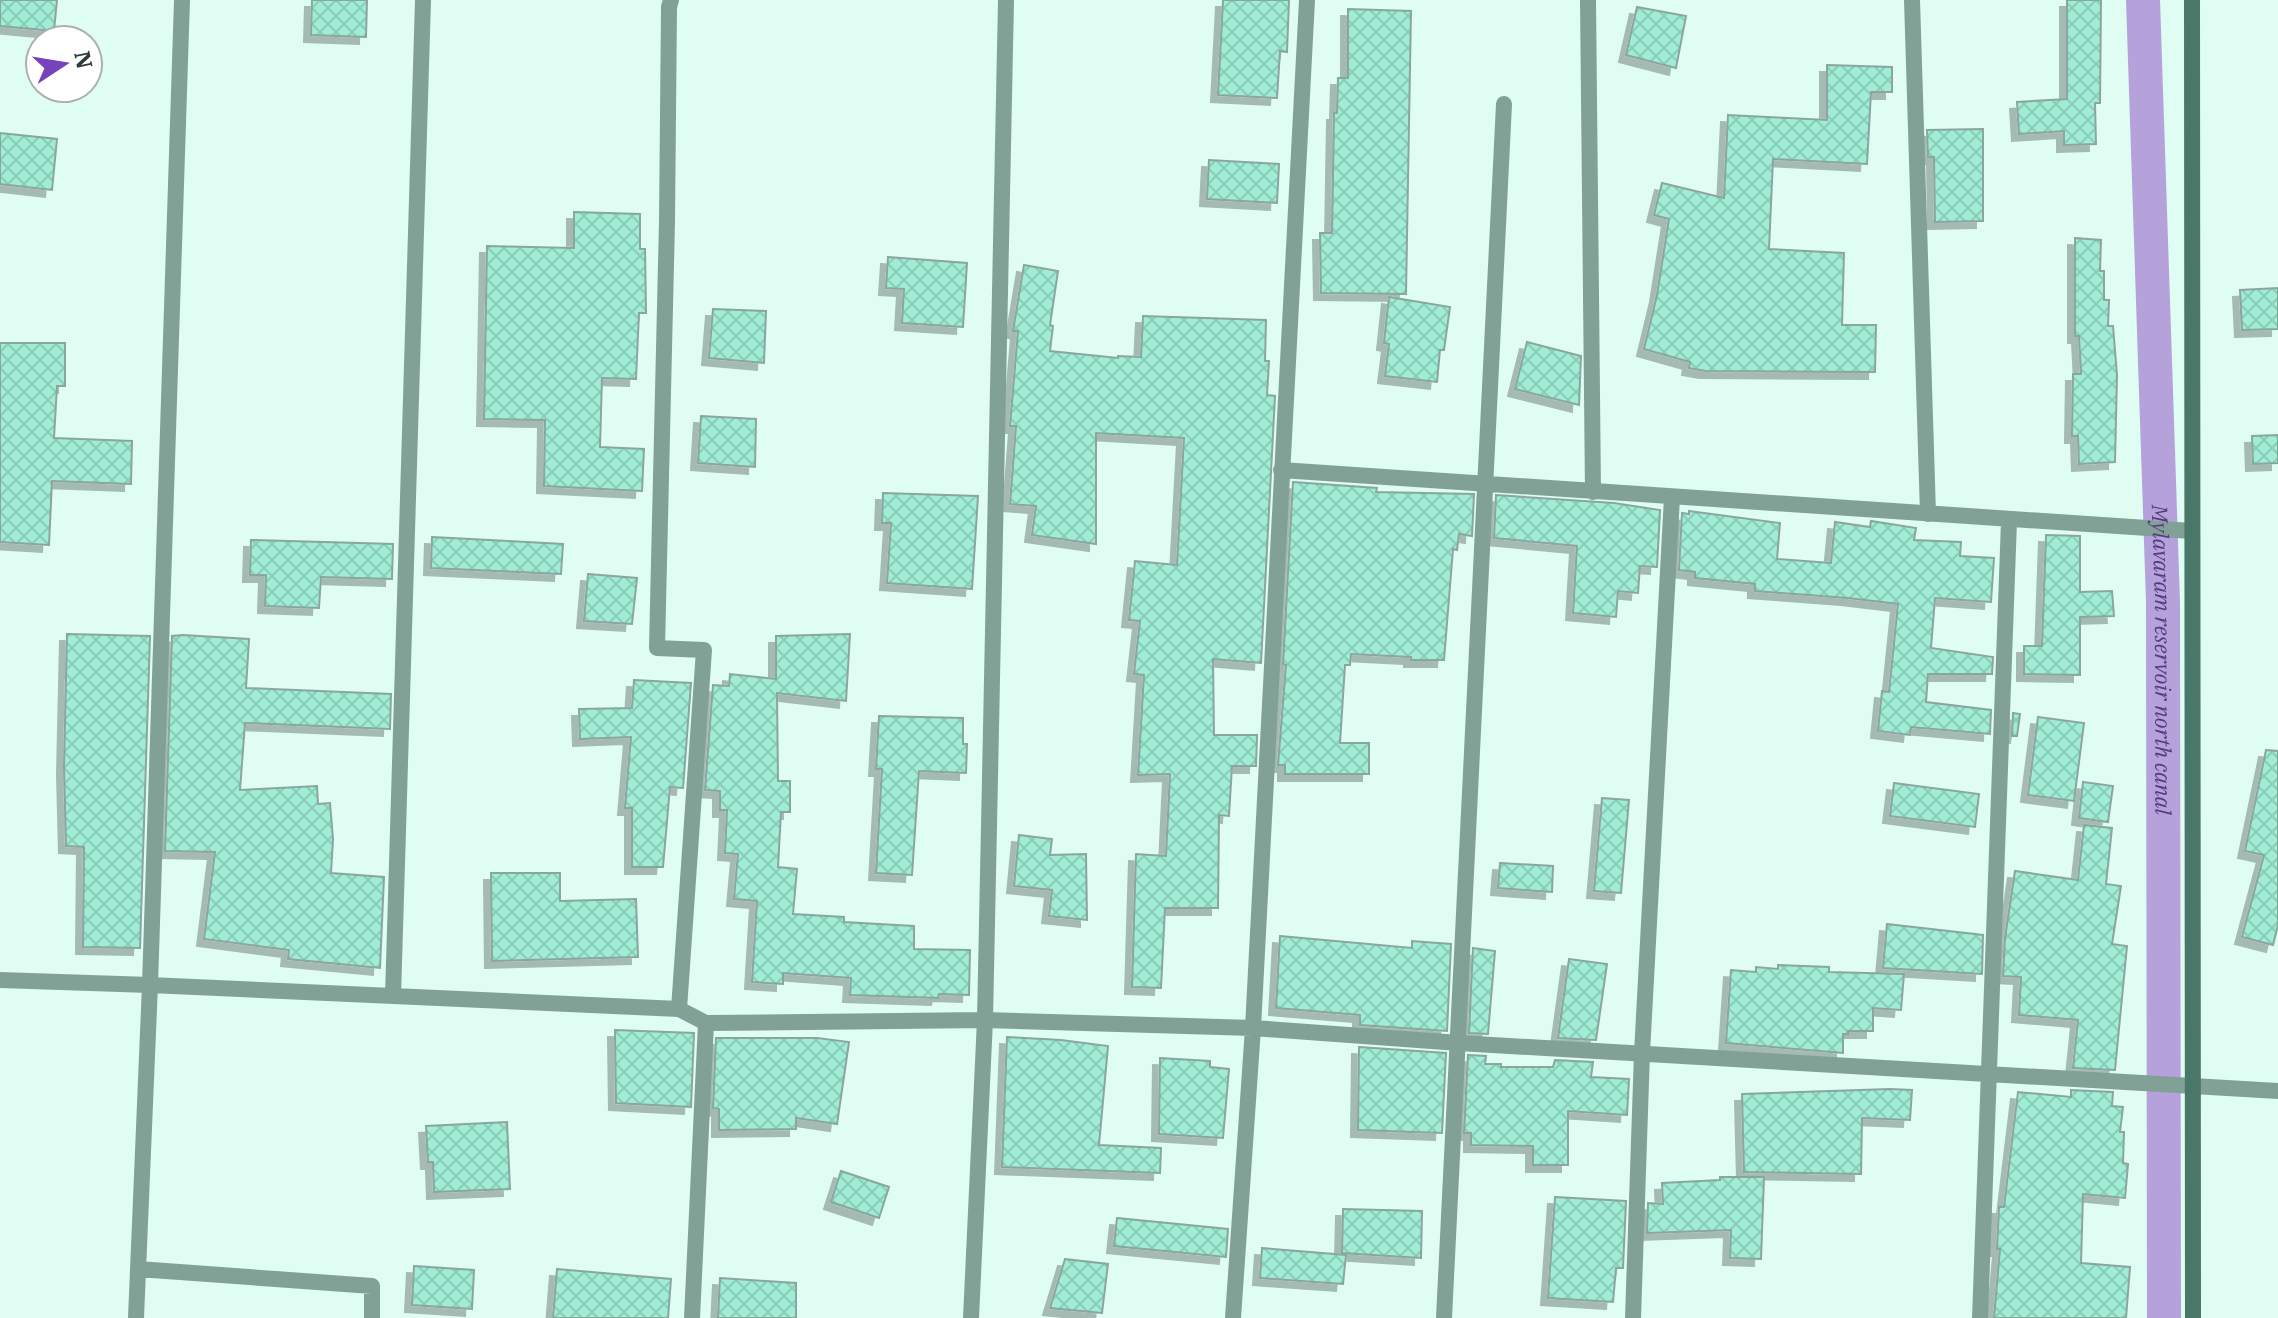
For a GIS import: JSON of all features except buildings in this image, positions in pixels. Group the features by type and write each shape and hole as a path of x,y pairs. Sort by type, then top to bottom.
{"main road":[{"path":"2192,0 2193,1318"}],"street":[{"path":"136,1318 182,0"},
{"path":"393,996 423,0"},
{"path":"671,0 657,648 704,650 679,1009"},
{"path":"971,1318 985,1020 1006,0"},
{"path":"1233,1318 1253,1028 1307,0"},
{"path":"1588,0 1593,492"},
{"path":"1912,0 1928,514"},
{"path":"1444,1318 1504,104"},
{"path":"1281,470 2192,531"},
{"path":"1633,1318 1642,1053 1672,497"},
{"path":"1980,1318 2009,521"},
{"path":"0,980 679,1009 706,1023 985,1020 1253,1028 2278,1091"},
{"path":"692,1318 706,1023"},
{"path":"138,1269 372,1286 372,1318"}],"waterway":[{"name":"Mylavaram reservoir north canal","path":"2143,0 2163,602 2164,1318"}]}
